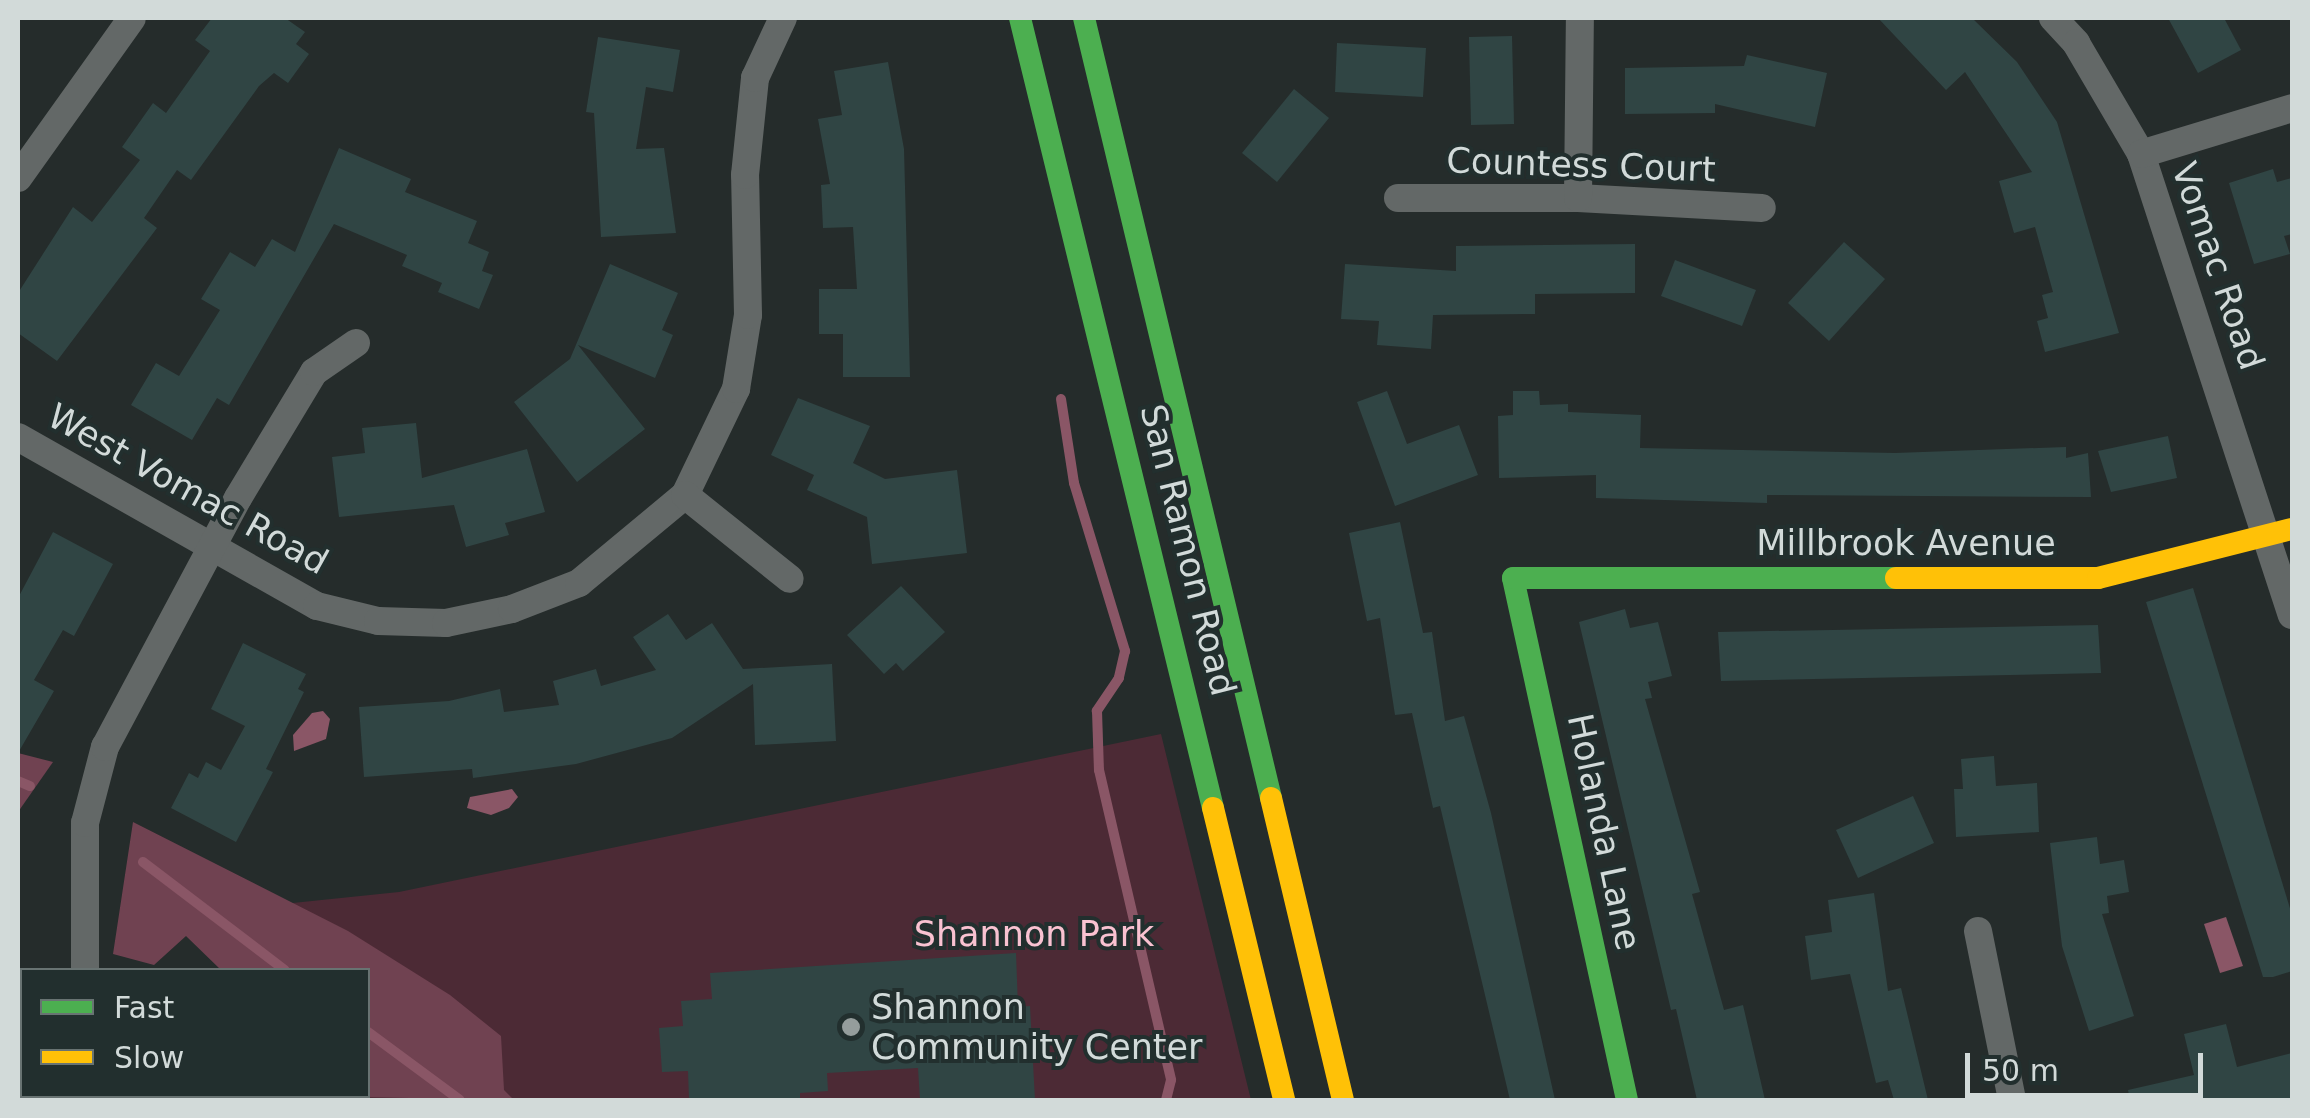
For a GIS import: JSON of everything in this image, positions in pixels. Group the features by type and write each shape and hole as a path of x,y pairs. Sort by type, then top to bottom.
{"main road":[{"name":"San Ramon Road","path":"1020,18 1284,1100"},
{"name":"San Ramon Road","path":"1084,18 1343,1100"},
{"name":"Millbrook Avenue","path":"1513,578 2098,578 2281,532"},
{"name":"Holanda Lane","path":"1513,578 1627,1100"}],"street":[{"path":"18,178 132,18"},
{"name":"West Vomac Road","path":"18,437 317,606 378,621 446,623 512,609 579,583 685,495 736,389 748,315 745,175 755,78 784,18"},
{"path":"1578,198 1580,18"},
{"name":"Vomac Road","path":"2053,18 2076,43 2141,154 2281,532 2292,615"},
{"path":"2141,154 2292,108"},
{"name":"Countess Court","path":"1398,198 1578,198 1762,208"},
{"path":"85,968 85,822 105,748 210,548 314,372 356,343"},
{"path":"685,495 790,579"},
{"path":"1978,931 2012,1100"}],"green space":[{"name":"Shannon Park","path":"1161,734 1251,1100 253,1100 370,1098 370,968 253,907 399,892"}],"shaded area":[{"path":"323,711 330,719 326,739 294,751 293,735 312,713"},
{"path":"18,753 53,762 18,812"},
{"path":"512,789 518,797 509,808 491,815 467,808 470,797"},
{"path":"133,822 348,931 450,995 501,1036 504,1090 514,1100 370,1097 370,968 219,968 186,936 154,965 113,954"},
{"path":"2226,917 2243,966 2220,973 2204,924"}],"building":[{"path":"212,18 285,18 305,32 296,44 309,54 288,83 274,73 259,86 191,180 177,170 144,218 157,228 57,361 18,333 18,293 73,207 92,222 140,160 122,147 153,103 166,113 210,51 195,40"},
{"path":"1878,18 1972,18 2017,62 2057,122 2119,333 2045,352 2037,321 2048,318 2042,295 2053,292 2035,227 2014,233 1999,181 2032,172 1965,72 1946,90"},
{"path":"2168,18 2224,18 2241,50 2198,73"},
{"path":"1512,36 1514,124 1471,125 1469,37"},
{"path":"598,37 680,50 673,92 646,87 636,149 664,148 676,233 601,237 594,113 586,112"},
{"path":"1337,43 1426,48 1423,97 1335,92"},
{"path":"1747,55 1827,73 1815,127 1715,104 1715,113 1625,114 1625,68 1744,66"},
{"path":"888,62 904,149 910,377 843,377 843,334 819,334 819,289 857,289 853,227 823,228 821,185 830,184 818,119 842,115 834,71"},
{"path":"1294,89 1329,118 1277,182 1242,153"},
{"path":"339,148 411,179 405,192 477,221 468,243 489,252 482,271 493,275 479,309 438,292 442,283 402,266 407,255 334,224 229,405 217,398 192,440 131,405 156,363 179,376 220,310 201,299 230,252 255,267 272,239 295,252"},
{"path":"2273,169 2277,182 2292,178 2292,234 2284,236 2290,254 2254,264 2229,183"},
{"path":"1844,242 1885,279 1829,341 1788,303"},
{"path":"1635,244 1635,293 1535,294 1535,314 1433,315 1431,349 1377,345 1379,321 1341,319 1345,264 1456,271 1456,246"},
{"path":"1675,260 1756,290 1742,326 1661,296"},
{"path":"610,264 678,293 662,330 673,335 655,378 578,345 645,429 577,482 514,402 570,359"},
{"path":"1387,391 1407,444 1459,425 1478,475 1395,506 1357,402"},
{"path":"1513,391 1539,391 1540,405 1568,404 1568,412 1641,415 1640,448 1895,453 2066,447 2066,458 2088,453 2091,497 1767,495 1767,503 1596,498 1596,475 1499,478 1498,416 1513,415"},
{"path":"798,398 870,426 853,463 885,479 957,470 967,553 872,564 867,517 807,490 814,475 771,455"},
{"path":"416,423 422,478 527,449 545,512 505,523 509,535 466,547 454,505 339,517 332,457 365,453 362,428"},
{"path":"2168,436 2177,478 2111,492 2098,451"},
{"path":"1400,522 1423,633 1432,632 1445,721 1464,716 1491,813 1555,1100 1510,1100 1440,806 1433,808 1412,713 1395,715 1380,618 1367,621 1349,533"},
{"path":"53,532 113,564 74,636 63,630 34,680 54,691 18,753 18,598"},
{"path":"901,586 945,632 903,671 896,663 884,674 847,635"},
{"path":"2193,588 2292,915 2292,971 2273,977 2263,977 2146,602"},
{"path":"1625,609 1630,628 1658,622 1672,676 1648,682 1652,698 1645,699 1700,892 1692,894 1724,1010 1743,1005 1765,1100 1697,1100 1676,1009 1671,1010 1579,622"},
{"path":"668,614 686,640 712,623 743,669 832,664 836,741 755,745 753,684 672,738 576,764 473,778 472,769 364,777 359,707 449,701 500,689 504,712 559,705 553,681 596,669 601,686 656,670 633,637"},
{"path":"2098,625 2101,673 1721,681 1718,632"},
{"path":"243,643 306,674 298,689 304,692 266,769 273,772 236,842 171,808 189,773 198,778 206,762 221,770 245,726 211,709"},
{"path":"1994,756 1996,786 2037,783 2039,832 1956,837 1954,789 1963,789 1961,759"},
{"path":"1913,796 1934,843 1858,878 1836,830"},
{"path":"2097,837 2100,864 2124,860 2129,892 2107,896 2109,913 2102,914 2134,1016 2089,1031 2062,946 2050,843"},
{"path":"1874,893 1888,991 1901,988 1928,1100 1894,1100 1888,1080 1876,1083 1850,974 1811,980 1805,936 1832,932 1828,900"},
{"name":"Shannon Community Center","path":"1016,953 1018,1007 1030,1006 1035,1100 920,1100 918,1068 827,1073 828,1091 800,1093 800,1100 689,1099 688,1071 662,1072 659,1028 683,1026 681,1001 712,999 710,973"},
{"path":"2226,1024 2237,1067 2292,1053 2292,1100 2130,1100 2128,1090 2194,1075 2184,1034"}],"waterway":[{"path":"1061,399 1074,483 1125,651 1119,678 1097,711 1099,770 1171,1080 1166,1100"},
{"path":"18,781 30,786"},
{"path":"143,862 282,968"},
{"path":"370,1033 460,1100"}],"traffic: fast":[{"path":"1020,18 1213,808"},
{"path":"1084,18 1271,798"},
{"path":"1627,1100 1513,578 1896,578"}],"traffic: slow":[{"path":"1896,578 2098,578 2292,529"},
{"path":"1271,798 1343,1100"},
{"path":"1213,808 1284,1100"}],"place":[{"name":"Shannon Community Center","path":"851,1027"}]}
